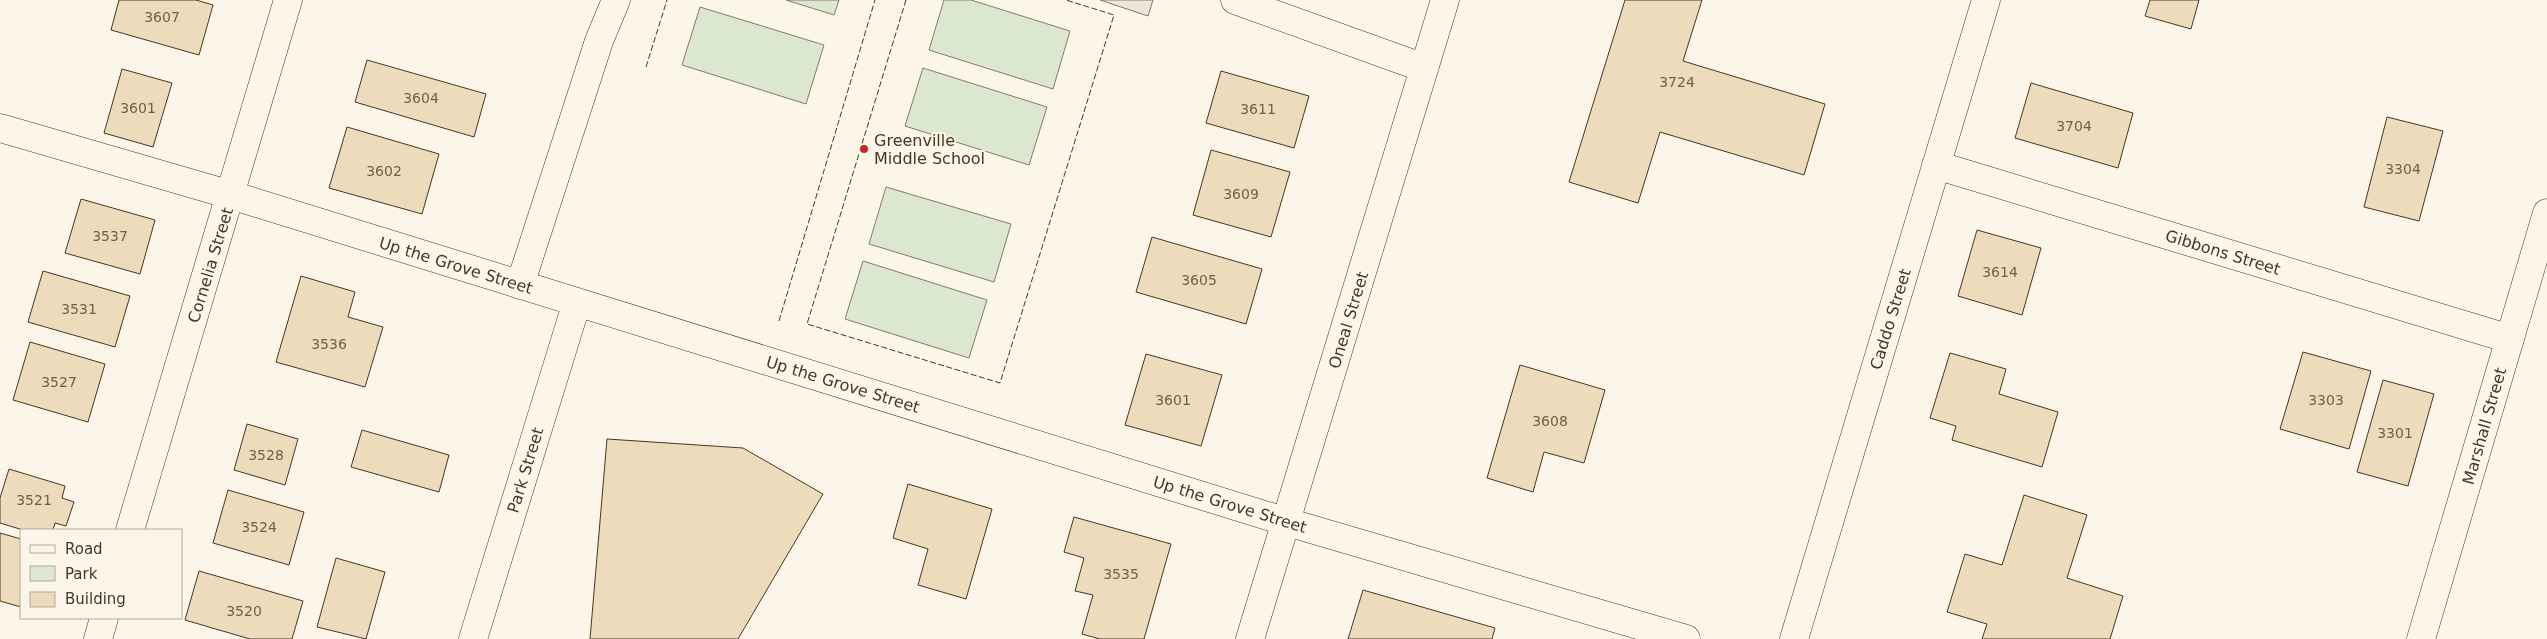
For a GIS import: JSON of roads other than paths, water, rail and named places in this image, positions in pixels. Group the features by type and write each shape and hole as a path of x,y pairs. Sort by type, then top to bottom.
{"street":[{"name":"Cornelia Street","path":"130,529 288,0"},
{"path":"520,285 599,41 616,0"},
{"path":"1235,0 1424,68"},
{"name":"Oneal Street","path":"1250,639 1445,0"},
{"name":"Caddo Street","path":"1794,639 1986,0"},
{"name":"Up the Grove Street","path":"0,128 231,195 1287,522 1686,639"},
{"name":"Gibbons Street","path":"1936,165 2510,339"},
{"name":"Marshall Street","path":"2421,639 2547,213"},
{"name":"Park Street","path":"473,639 576,302"},
{"path":"98,639 104,619"}],"place":[{"name":"Greenville Middle School","path":"864,149"}]}
